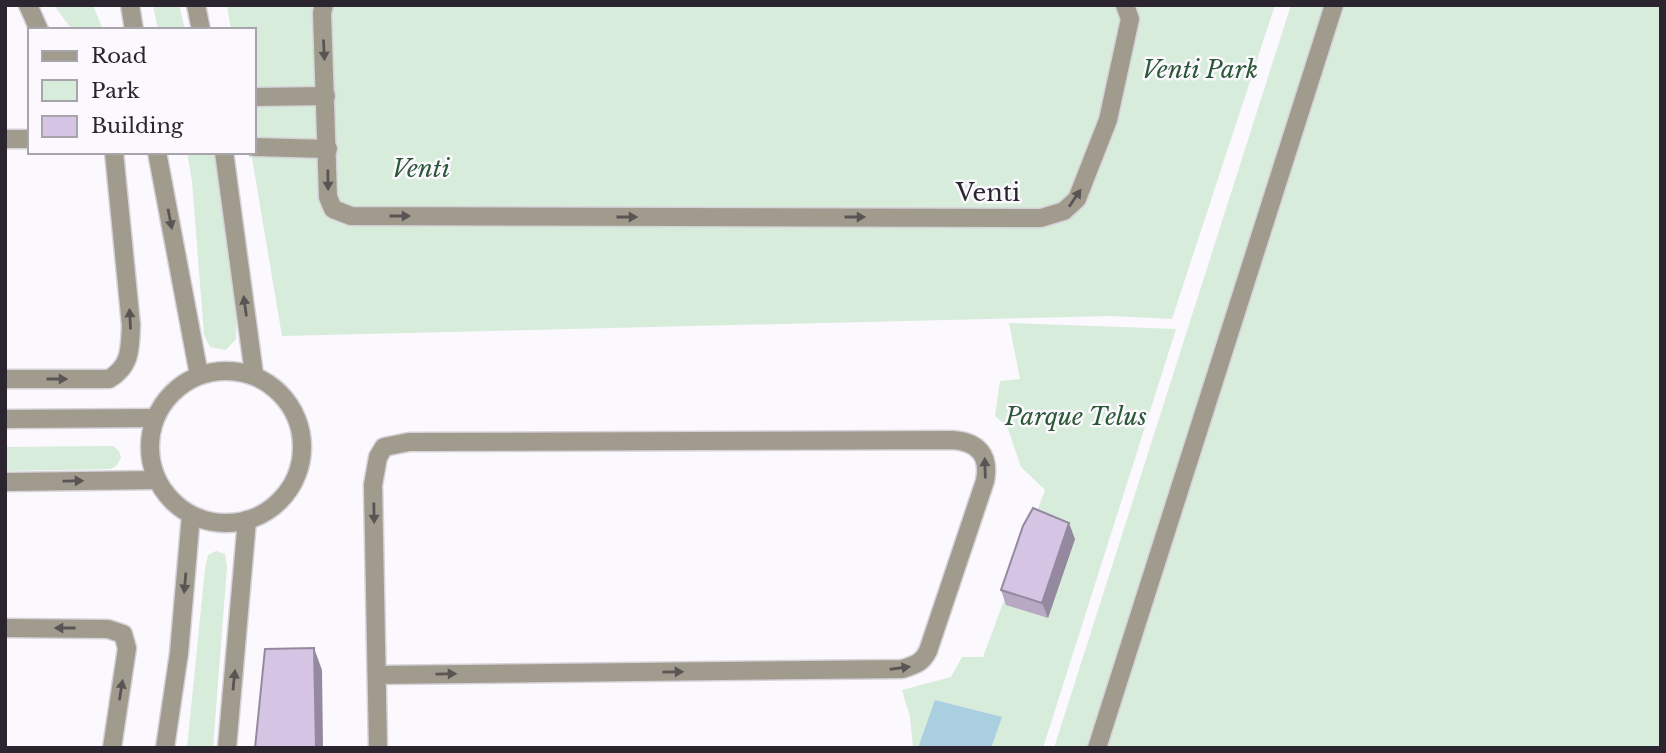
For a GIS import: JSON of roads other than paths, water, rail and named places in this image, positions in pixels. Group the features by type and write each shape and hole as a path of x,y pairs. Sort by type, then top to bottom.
{"street":[{"path":"28,5 38,28"},
{"path":"130,5 134,28"},
{"path":"196,5 201,28"},
{"name":"Venti","path":"324,5 322,13 330,204 333,209 351,216 1013,218 1052,216 1064,211 1077,199 1108,120 1129,19 1125,5"},
{"path":"1097,748 1334,5"},
{"path":"256,97 326,96"},
{"path":"5,139 28,139"},
{"path":"256,147 328,149"},
{"path":"5,379 109,379 121,372 130,353 131,326 114,154"},
{"path":"157,154 199,375"},
{"path":"225,154 254,374"},
{"path":"227,372 254,374 286,400 298,422 302,446 299,470 287,492 270,510 247,520 209,522 176,505 156,480 150,453 155,418 173,393 199,375 227,372"},
{"path":"5,419 155,418"},
{"path":"377,675 902,669 912,666 922,662 928,651 985,481 987,470 984,457 969,442 953,440 397,443 384,447 378,457 373,485 378,748"},
{"path":"5,482 156,480"},
{"path":"165,748 179,653 191,515"},
{"path":"227,748 247,520"},
{"path":"5,628 108,629 123,634 127,648 112,748"}],"water":[{"path":"935,700 1002,717 991,748 918,748"}],"park label":[{"name":"Venti Park","path":"1200,70"},
{"name":"Parque Telus","path":"1076,417"}]}
